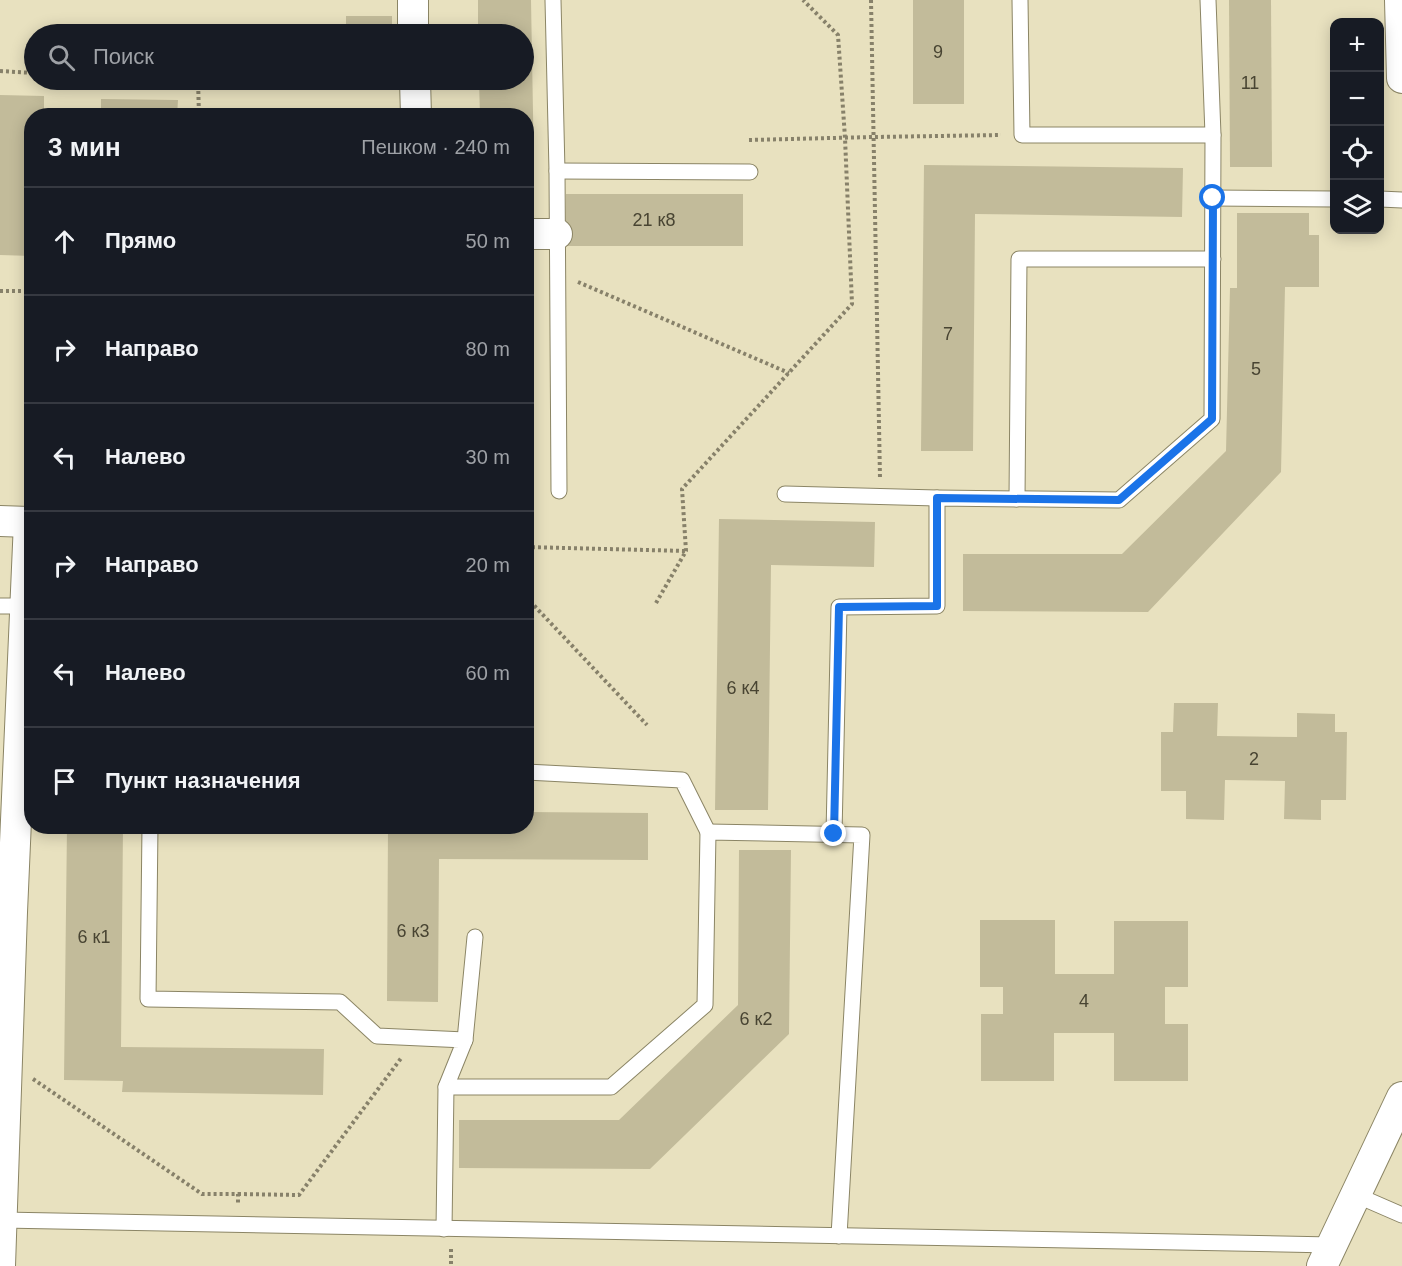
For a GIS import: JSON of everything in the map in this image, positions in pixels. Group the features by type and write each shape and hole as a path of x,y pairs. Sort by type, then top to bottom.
{"street":[{"path":"412,0 413,24"},
{"path":"1400,0 1402,78"},
{"path":"415,90 416,108"},
{"path":"534,234 557,234"},
{"path":"20,522 13,606 24,741"},
{"path":"0,1266 12,912 24,786"},
{"path":"1327,1256 1402,1097"}],"lane":[{"path":"553,0 557,171 559,491"},
{"path":"1020,0 1022,135 1213,135"},
{"path":"785,494 1119,500 1212,419 1213,135 1208,0"},
{"path":"557,171 750,172"},
{"path":"1213,198 1330,199"},
{"path":"1384,199 1402,200"},
{"path":"1017,499 1019,259 1213,259"},
{"path":"834,834 839,607 937,606 937,498"},
{"path":"446,1087 611,1087 705,1005 708,832 682,780 534,772"},
{"path":"708,832 862,835 839,1236"},
{"path":"150,834 148,999 340,1002 377,1036 465,1040"},
{"path":"444,1228 446,1087 465,1040 475,937"},
{"path":"1356,1195 1402,1215"},
{"path":"2,1220 839,1236 1327,1256"}],"path":[{"path":"656,603 686,551 682,489 852,304 838,35 803,0"},
{"path":"871,0 881,496"},
{"path":"0,71 24,72"},
{"path":"198,90 198,108"},
{"path":"749,140 1022,135"},
{"path":"557,273 789,373"},
{"path":"0,291 24,291"},
{"path":"534,547 686,551"},
{"path":"534,605 647,725"},
{"path":"8,1061 202,1194 299,1195 417,1038"},
{"path":"237,1225 238,1194"}],"building":[{"path":"478,0 531,0 531,24 478,24"},
{"path":"913,0 964,0 964,104 913,104"},
{"path":"1229,0 1271,0 1272,167 1230,167"},
{"path":"346,16 392,16 392,24 346,24"},
{"path":"479,90 533,90 533,108 480,108"},
{"path":"0,95 44,96 44,108 24,108 24,256 0,255"},
{"path":"101,99 178,100 178,108 101,108"},
{"path":"924,165 1183,168 1182,217 975,214 973,451 921,451"},
{"path":"566,194 743,194 743,246 565,246"},
{"path":"1237,213 1309,213 1309,235 1319,235 1319,287 1285,287 1281,472 1148,612 963,611 963,554 1122,554 1226,451 1230,288 1237,288"},
{"path":"719,519 875,522 874,567 771,565 768,810 715,810"},
{"path":"1174,703 1218,703 1217,736 1297,737 1297,713 1335,714 1335,732 1347,732 1346,800 1321,800 1321,820 1284,819 1285,781 1225,780 1224,820 1186,819 1186,791 1161,791 1161,732 1173,732"},
{"path":"534,812 648,813 648,860 439,859 438,1002 387,1001 388,834 534,834"},
{"path":"67,834 123,834 121,1047 324,1049 323,1095 122,1092 123,1081 64,1080"},
{"path":"739,850 791,850 789,1034 650,1169 459,1168 459,1120 619,1120 738,1005"},
{"path":"980,920 1055,920 1055,974 1114,974 1114,921 1188,921 1188,987 1165,987 1165,1024 1188,1024 1188,1081 1114,1081 1114,1033 1054,1033 1054,1081 981,1081 981,1014 1003,1014 1003,987 980,987"}],"route":[{"path":"834,834 839,607 937,606 937,498 1119,500 1212,419 1213,198"}]}
